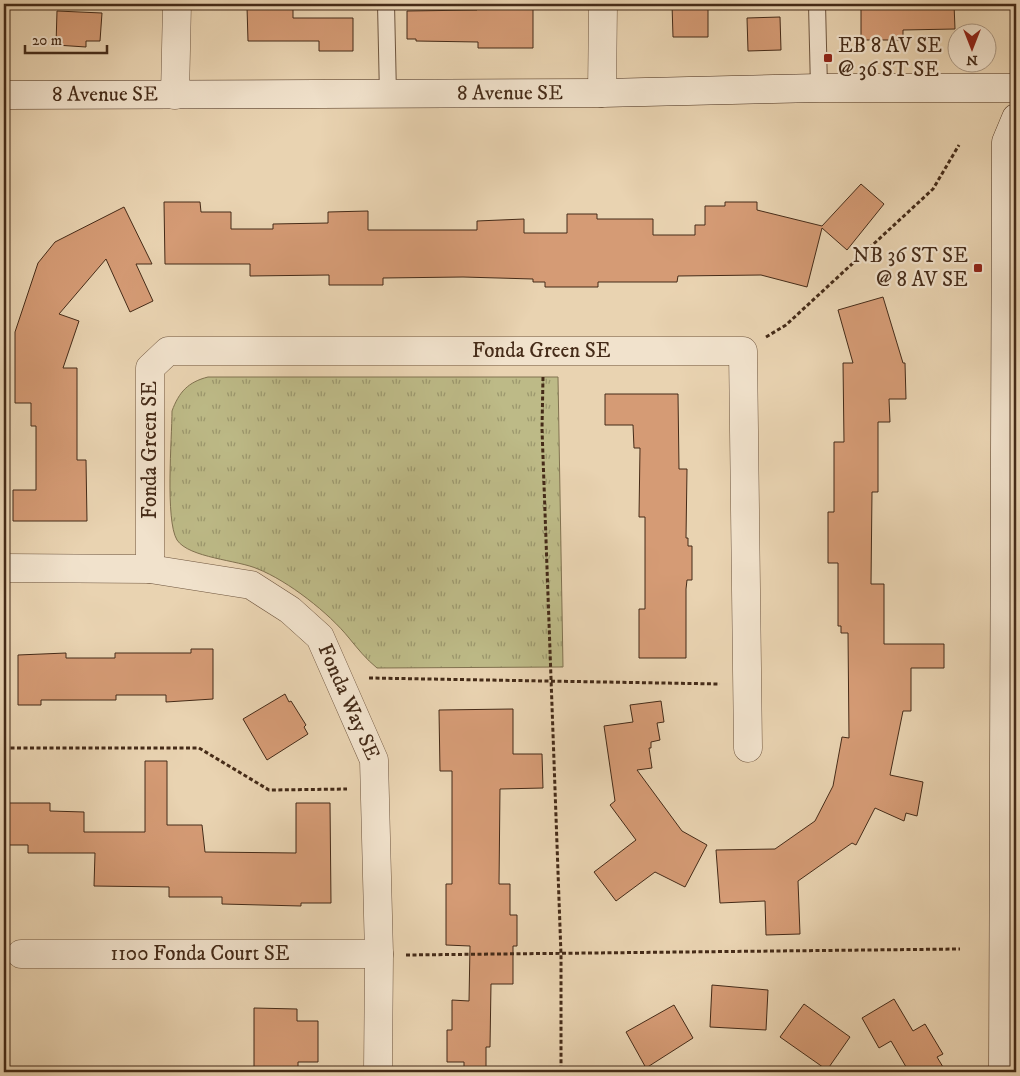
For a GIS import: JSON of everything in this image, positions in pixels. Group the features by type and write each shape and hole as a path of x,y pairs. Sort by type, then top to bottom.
{"street":[{"path":"175,95 176,4"},
{"path":"602,93 603,4"},
{"name":"8 Avenue SE","path":"4,95 388,95 819,88 1016,88"},
{"path":"1003,1072 1006,142 1016,118"},
{"name":"Fonda Green SE","path":"150,569 150,368 168,351 743,351"},
{"path":"743,351 748,748"},
{"name":"Fonda Way SE","path":"4,568 150,569 251,585 290,610 320,637 374,760 379,954 378,1072"},
{"name":"1100 Fonda Court SE","path":"21,954 379,954"}],"lane":[{"path":"386,4 388,95"},
{"path":"817,4 819,88"}],"path":[{"path":"743,351 786,325 933,188 959,145"},
{"path":"544,351 542,429 561,955 561,1072"},
{"path":"338,678 747,684"},
{"path":"4,748 199,748 269,790 375,788"},
{"path":"379,954 561,955 960,949"}],"green space":[{"path":"208,377 558,377 563,667 377,668 331,618 282,581 258,569 203,555 183,546 177,540 173,530 171,515 172,411 185,389 195,382"}],"building":[{"path":"252,4 293,4 293,18 353,18 353,51 319,51 319,41 248,41 247,7 252,7"},
{"path":"672,4 708,4 708,37 673,37"},
{"path":"861,4 954,4 955,22 948,22 948,29 903,30 903,40 861,40"},
{"path":"477,6 533,6 533,48 478,48 478,42 416,41 416,39 407,39 407,11 477,10"},
{"path":"57,11 102,13 100,41 86,41 86,47 56,45"},
{"path":"780,17 781,50 748,51 747,18"},
{"path":"861,184 884,204 847,250 822,228 807,287 761,275 678,276 677,282 598,282 598,287 545,287 545,282 533,282 533,279 463,277 383,278 383,285 329,285 329,275 250,276 250,264 165,264 164,202 200,202 201,212 231,212 231,229 273,229 273,224 328,223 328,212 368,211 368,230 477,230 477,221 524,219 524,233 567,233 567,214 597,214 597,219 653,219 653,235 695,235 695,225 705,225 705,206 725,206 725,202 757,202 757,210 822,226"},
{"path":"124,207 152,264 136,264 153,301 130,312 106,259 59,314 79,321 63,368 77,368 77,460 86,460 87,521 13,521 13,490 36,490 36,426 31,426 31,403 15,403 15,332 38,263 55,242"},
{"path":"883,297 903,363 905,363 906,399 889,399 890,422 878,422 878,492 872,492 871,584 884,584 884,644 944,644 944,668 911,668 911,711 903,711 890,775 923,782 917,816 906,813 904,821 875,808 856,845 852,843 798,881 800,934 766,935 765,901 720,903 716,850 775,849 815,821 833,786 842,737 849,738 848,633 841,633 841,626 838,626 838,563 828,563 828,512 834,512 834,442 844,442 843,363 853,363 838,310"},
{"path":"605,394 678,394 679,469 687,469 686,538 688,538 688,546 692,546 692,580 687,580 686,589 686,658 639,658 639,609 645,609 645,517 639,517 640,448 634,448 633,425 605,425"},
{"path":"191,649 213,649 213,699 166,702 166,695 116,695 116,700 41,700 41,705 18,705 18,655 66,653 66,658 115,658 115,653 191,653"},
{"path":"285,694 306,725 304,727 308,734 267,760 243,719"},
{"path":"661,701 664,722 657,723 660,740 651,742 651,748 649,748 652,768 637,770 682,831 707,845 685,887 655,872 616,901 594,872 636,840 610,805 615,801 604,726 633,722 630,705"},
{"path":"513,709 513,754 542,754 543,788 500,789 499,884 510,884 510,915 517,915 517,946 513,946 513,984 491,984 490,1047 486,1047 486,1072 464,1072 464,1062 447,1062 447,1030 452,1030 452,1000 469,1001 470,946 446,945 446,884 452,884 452,771 440,771 439,710"},
{"path":"145,761 167,761 167,825 202,825 205,852 296,853 296,803 330,803 331,903 301,903 301,906 222,904 222,897 169,897 169,887 94,886 95,853 28,853 28,845 4,845 4,803 50,803 50,811 84,812 84,832 145,832"},
{"path":"712,985 768,990 766,1030 710,1027"},
{"path":"894,999 913,1031 925,1024 943,1054 937,1057 946,1072 909,1072 891,1041 879,1048 862,1018"},
{"path":"804,1004 850,1037 827,1070 780,1037"},
{"path":"674,1005 693,1038 646,1068 626,1032"},
{"path":"254,1008 297,1009 297,1021 318,1021 318,1062 298,1062 298,1072 254,1072"}],"place":[{"name":"EB 8 AV SE @ 36 ST SE","path":"828,58"},
{"name":"NB 36 ST SE @ 8 AV SE","path":"978,268"}]}
